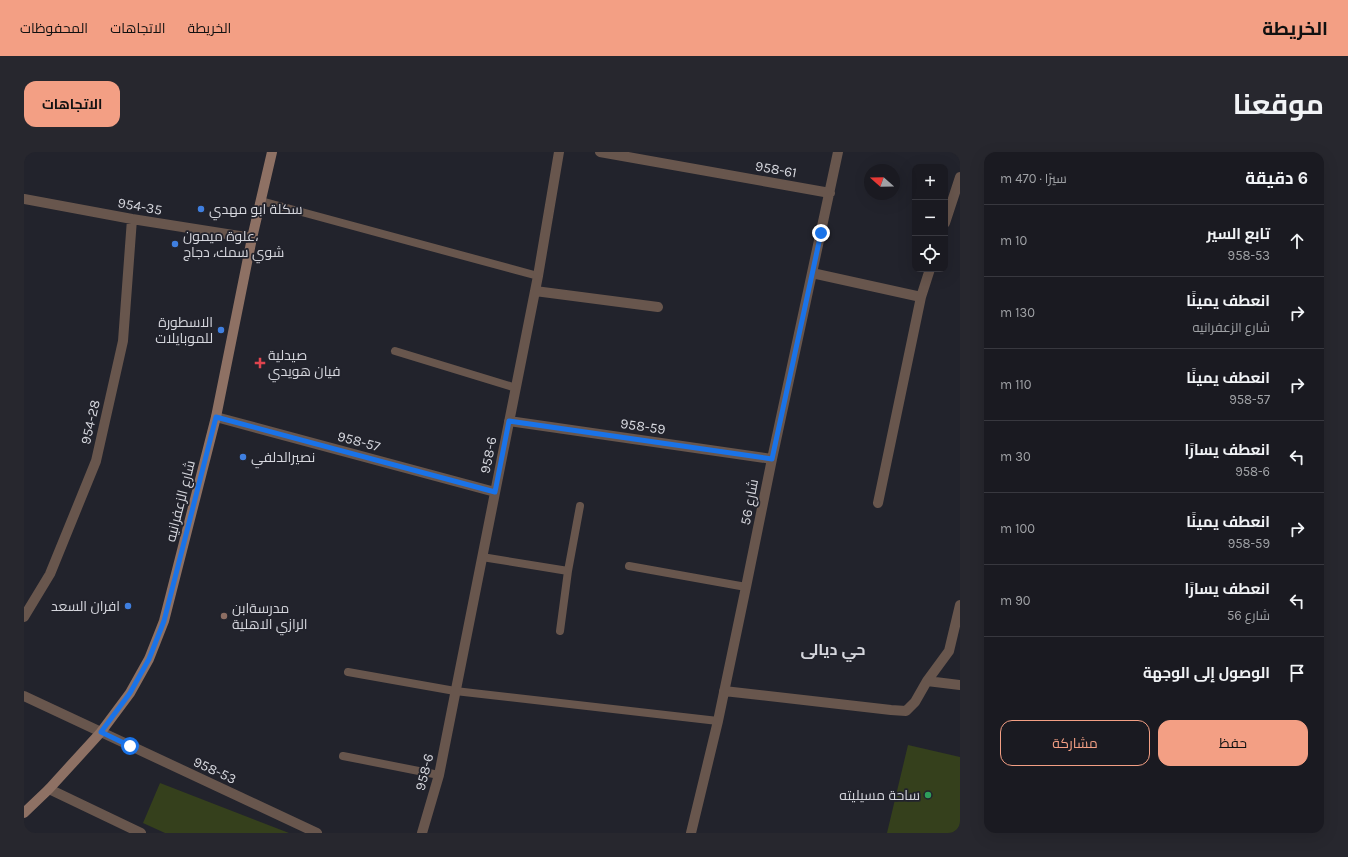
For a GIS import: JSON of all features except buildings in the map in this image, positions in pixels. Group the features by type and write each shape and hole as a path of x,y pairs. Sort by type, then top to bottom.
{"street":[{"name":"شارع الزعفرانيه","path":"24,813 49,789 101,732 130,693 149,659 164,621 216,417 252,238 272,152"},
{"name":"958-6","path":"422,833 439,775 456,691 538,276 559,152"},
{"name":"958-61","path":"600,152 830,193"},
{"name":"شارع 56","path":"691,833 718,721 772,459 838,152"},
{"path":"948,214 960,177"},
{"name":"954-35","path":"24,199 132,220 252,238"},
{"name":"954-28","path":"24,617 50,574 96,461 123,342 132,220"},
{"path":"878,503 921,296 929,272"},
{"path":"812,273 921,296"},
{"path":"535,291 658,307"},
{"name":"958-57","path":"216,417 495,492"},
{"name":"958-59","path":"509,421 772,459"},
{"path":"724,691 906,711 915,702 927,681 949,651 960,605"},
{"path":"927,681 960,685"},
{"name":"958-53","path":"24,696 317,833"},
{"path":"49,789 142,833"}],"lane":[{"path":"261,200 538,276"},
{"path":"395,351 516,388"},
{"path":"560,631 568,571 580,506"},
{"path":"482,557 568,571"},
{"path":"629,566 746,587"},
{"path":"348,672 456,691 718,721"},
{"path":"343,756 439,775"}],"green space":[{"name":"ساحة مسيليته","path":"908,745 960,757 960,833 887,833"},
{"path":"160,783 289,833 165,833 143,823"}],"place":[{"name":"سكلة ابو مهدي","path":"201,209"},
{"name":"علوة ميمون، شوي سمك، دجاج","path":"175,244"},
{"name":"الاسطورة للموبايلات","path":"221,330"},
{"name":"صيدلية فيان هويدي","path":"260,363"},
{"name":"نصيرالدلفي","path":"243,457"},
{"name":"افران السعد","path":"128,606"},
{"name":"مدرسةابن الرازي الاهلية","path":"224,616"},
{"name":"ساحة مسيليته","path":"928,795"}],"district":[{"name":"حي ديالى","path":"833,649"}],"route":[{"path":"130,746 101,732 130,693 149,659 164,621 216,417 495,492 509,421 772,459 821,233"}]}
